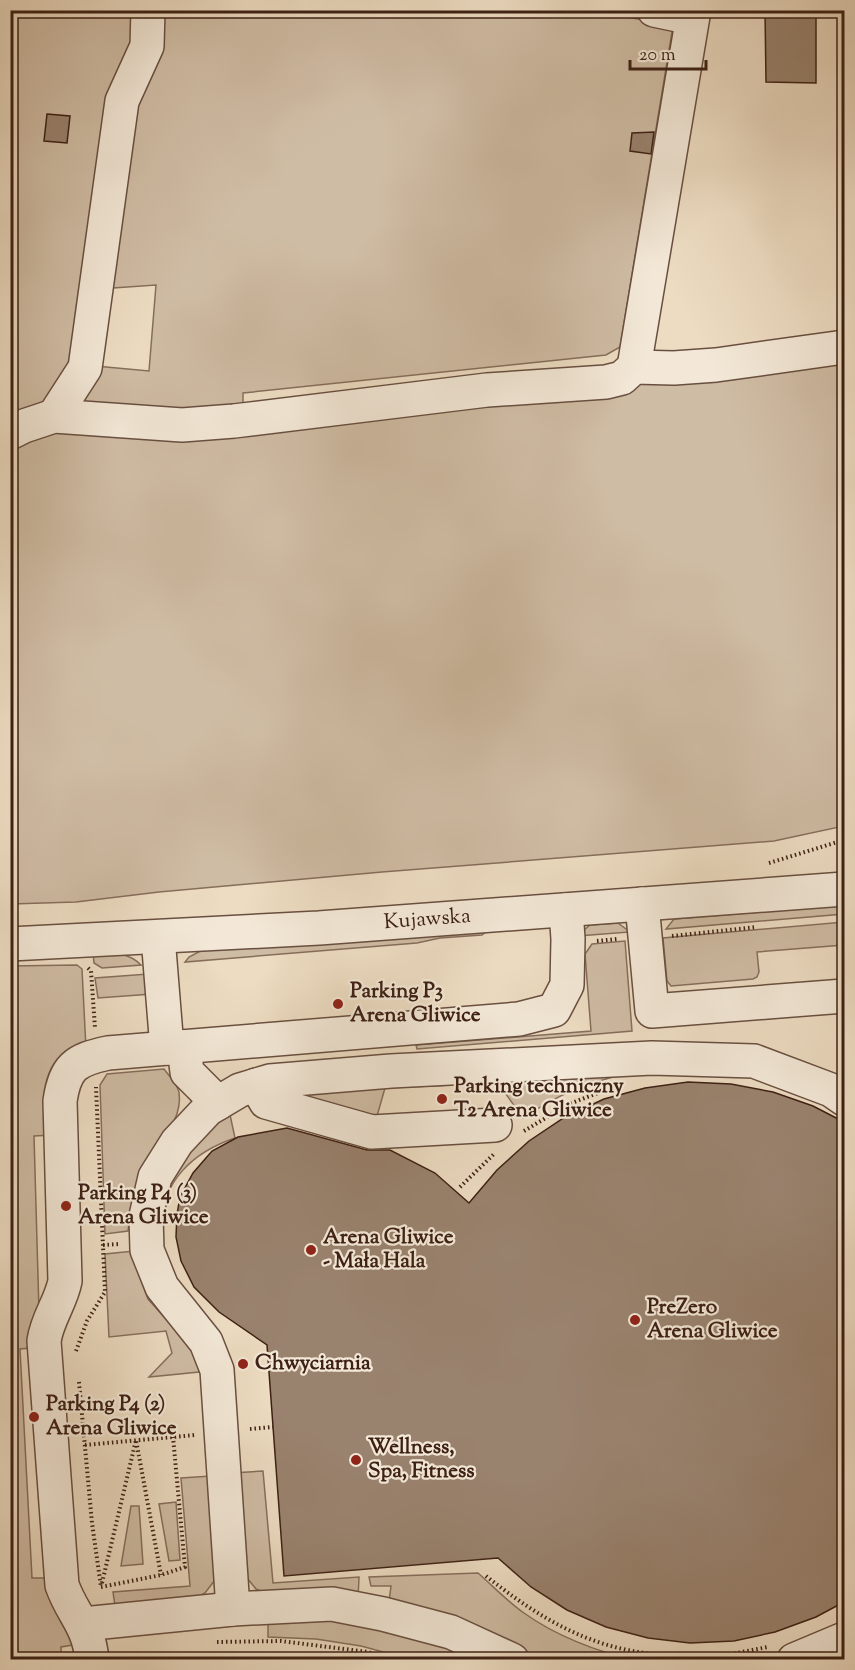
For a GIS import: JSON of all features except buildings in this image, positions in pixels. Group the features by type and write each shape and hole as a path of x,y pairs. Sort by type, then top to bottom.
{"street":[{"path":"54,416 85,369 122,101 147,46 148,10"},
{"path":"634,368 693,14 654,10"},
{"path":"10,433 54,416 182,425 234,421 487,390 606,382 622,378 634,368 716,365 844,347"},
{"name":"Kujawska","path":"10,944 319,928 844,889"},
{"path":"642,904 652,1011 844,996"},
{"path":"92,1659 88,1636 66,1597 62,1585 44,1341 46,1328 63,1294 65,1281 60,1101 63,1082 73,1067 87,1058 108,1053 519,1019 554,1010 567,985 566,910"},
{"path":"158,937 176,1047 187,1072 218,1103"},
{"path":"233,1609 217,1370 206,1342 162,1287 147,1250 146,1216 155,1178 177,1142 208,1109 240,1090 270,1081 391,1071 652,1058 754,1061 831,1090 844,1100"},
{"path":"256,1086 266,1102 372,1132 505,1136"},
{"path":"83,1624 233,1609 332,1604 383,1614 451,1632 512,1659"},
{"path":"784,1653 844,1639"}],"path":[{"path":"766,864 844,840"},
{"path":"91,971 95,1029"},
{"path":"76,1360 75,1350 87,1321 105,1292 106,1245 96,1083"},
{"path":"460,1187 505,1136 569,1104 608,1089"},
{"path":"79,1381 92,1523 101,1587"},
{"path":"85,1445 195,1434"},
{"path":"101,1587 161,1575 185,1567 173,1437"},
{"path":"136,1440 161,1575"},
{"path":"101,1587 136,1440"},
{"path":"486,1576 538,1614 610,1646 685,1658 784,1653"},
{"path":"252,1642 292,1642 368,1652 391,1659"}],"shaded area":[{"path":"586,10 667,24 672,32 620,347 606,355 243,393 243,430 844,357 844,826 774,841 382,872 159,892 76,902 11,904 11,11","holes":["156,285 149,371 74,364 84,290"]},
{"path":"844,907 844,914 666,929 674,919"},
{"path":"844,922 844,945 757,952 759,972 753,979 671,986 667,981 663,938"},
{"path":"618,923 630,932 577,936 590,925"},
{"path":"487,931 482,935 440,938 417,943 185,962 189,957 206,948"},
{"path":"625,941 632,1031 417,1049 416,1045 591,1031 585,954 592,944"},
{"path":"93,952 125,955 141,965 102,968 94,963"},
{"path":"77,965 82,969 86,1049 52,1135 34,1136 40,1347 20,1349 32,1578 51,1578 79,1644 61,1647 61,1659 11,1659 10,966"},
{"path":"148,974 152,994 98,998 95,978"},
{"path":"164,1069 179,1092 177,1115 140,1176 135,1189 128,1231 105,1234 100,1085 107,1074"},
{"path":"624,1074 571,1091 523,1118 498,1083 385,1088 375,1123 282,1091"},
{"path":"229,1110 235,1138 206,1151 182,1171 167,1196 161,1223 164,1180"},
{"path":"160,1230 161,1240 164,1260 158,1256"},
{"path":"134,1251 139,1275 148,1299 191,1347 198,1359 199,1372 149,1377 172,1353 166,1331 109,1337 105,1254"},
{"path":"263,1471 273,1583 359,1577 358,1598 274,1596 256,1589 243,1573 233,1473"},
{"path":"211,1476 215,1580 205,1593 187,1603 115,1606 113,1592 190,1586 181,1478"},
{"path":"176,1502 180,1560 169,1561 159,1504"},
{"path":"131,1506 139,1506 143,1564 121,1566"},
{"path":"478,1573 518,1608 548,1628 591,1647 634,1659 542,1659 389,1602 391,1586 371,1586 369,1577"},
{"path":"348,1621 396,1628 478,1659 409,1659 361,1646 316,1639 268,1637 268,1622"}],"place":[{"name":"Parking P3 Arena Gliwice","path":"338,1004"},
{"name":"Parking techniczny T2 Arena Gliwice","path":"442,1099"},
{"name":"Parking P4 (3) Arena Gliwice","path":"66,1206"},
{"name":"Arena Gliwice - Mała Hala","path":"311,1250"},
{"name":"PreZero Arena Gliwice","path":"635,1320"},
{"name":"Chwyciarnia","path":"243,1364"},
{"name":"Parking P4 (2) Arena Gliwice","path":"34,1417"},
{"name":"Wellness, Spa, Fitness","path":"356,1460"}]}
